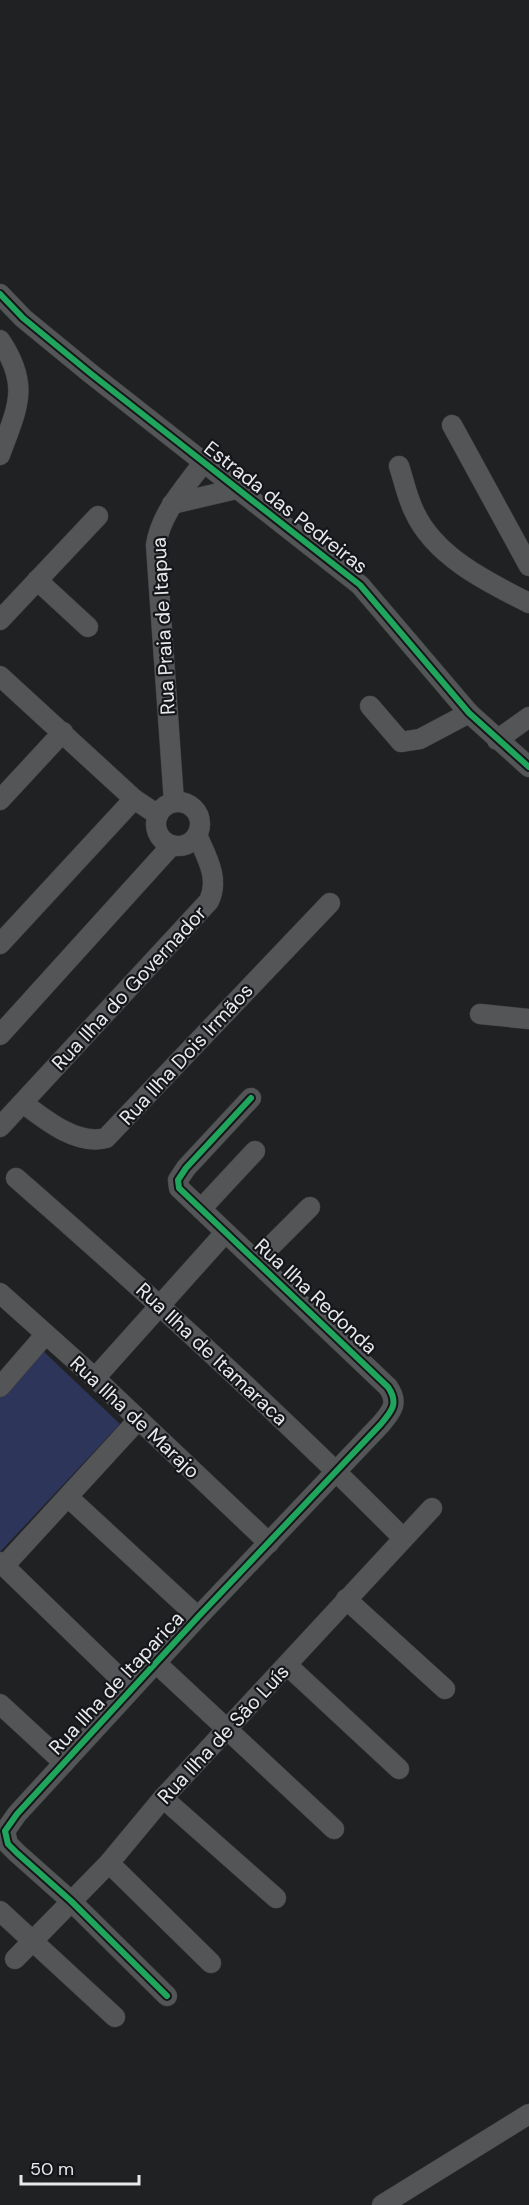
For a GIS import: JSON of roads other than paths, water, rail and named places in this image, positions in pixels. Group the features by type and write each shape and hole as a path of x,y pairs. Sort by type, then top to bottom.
{"street":[{"name":"Estrada das Pedreiras","path":"0,294 23,318 203,464 360,585 469,713 529,767"},
{"path":"0,455 20,396 16,371 0,340 23,318"},
{"path":"452,425 491,493 519,552 529,566"},
{"name":"Rua Praia de Itapua","path":"174,802 156,545 159,527 172,504 203,464"},
{"path":"399,466 414,512 434,541 460,563 496,587 529,603"},
{"path":"172,504 236,489"},
{"path":"0,620 98,516"},
{"path":"37,580 88,627"},
{"path":"0,676 134,799 158,815"},
{"path":"369,706 401,742 420,739 469,713"},
{"path":"497,740 529,717"},
{"path":"0,800 63,732"},
{"path":"0,944 134,799"},
{"path":"174,802 182,802 195,808 201,821 197,835 186,844 172,845 160,837 157,830 158,815 167,804 174,802"},
{"name":"Rua Ilha do Governador","path":"0,1127 209,901 213,893 213,873 197,835"},
{"path":"0,1035 172,845"},
{"name":"Rua Ilha Dois Irmãos","path":"23,1103 68,1132 96,1139 106,1138 330,903"},
{"path":"480,1014 529,1019"},
{"path":"251,1098 181,1175 179,1188 195,1204 255,1151"},
{"name":"Rua Ilha de Itamaraca","path":"16,1178 160,1304 402,1537"},
{"name":"Rua Ilha Redonda","path":"195,1204 385,1384"},
{"path":"256,1261 310,1207"},
{"path":"95,1378 225,1234"},
{"name":"Rua Ilha de Marajo","path":"0,1293 95,1378 269,1543"},
{"path":"0,1387 45,1335"},
{"name":"Rua Ilha de Itaparica","path":"167,1996 71,1901 8,1844 5,1834 6,1827 198,1617 337,1472 394,1407 394,1396 385,1384"},
{"path":"132,1689 2,1564 68,1497 138,1420"},
{"path":"68,1497 198,1617"},
{"name":"Rua Ilha de São Luís","path":"15,1959 109,1863 163,1798 402,1537 432,1508"},
{"path":"346,1599 445,1689"},
{"path":"156,1663 225,1730 334,1829"},
{"path":"287,1665 399,1769"},
{"path":"0,1704 64,1763"},
{"path":"163,1798 276,1898"},
{"path":"109,1863 211,1963"},
{"path":"0,1911 115,2017"},
{"path":"381,2205 529,2114"}]}
